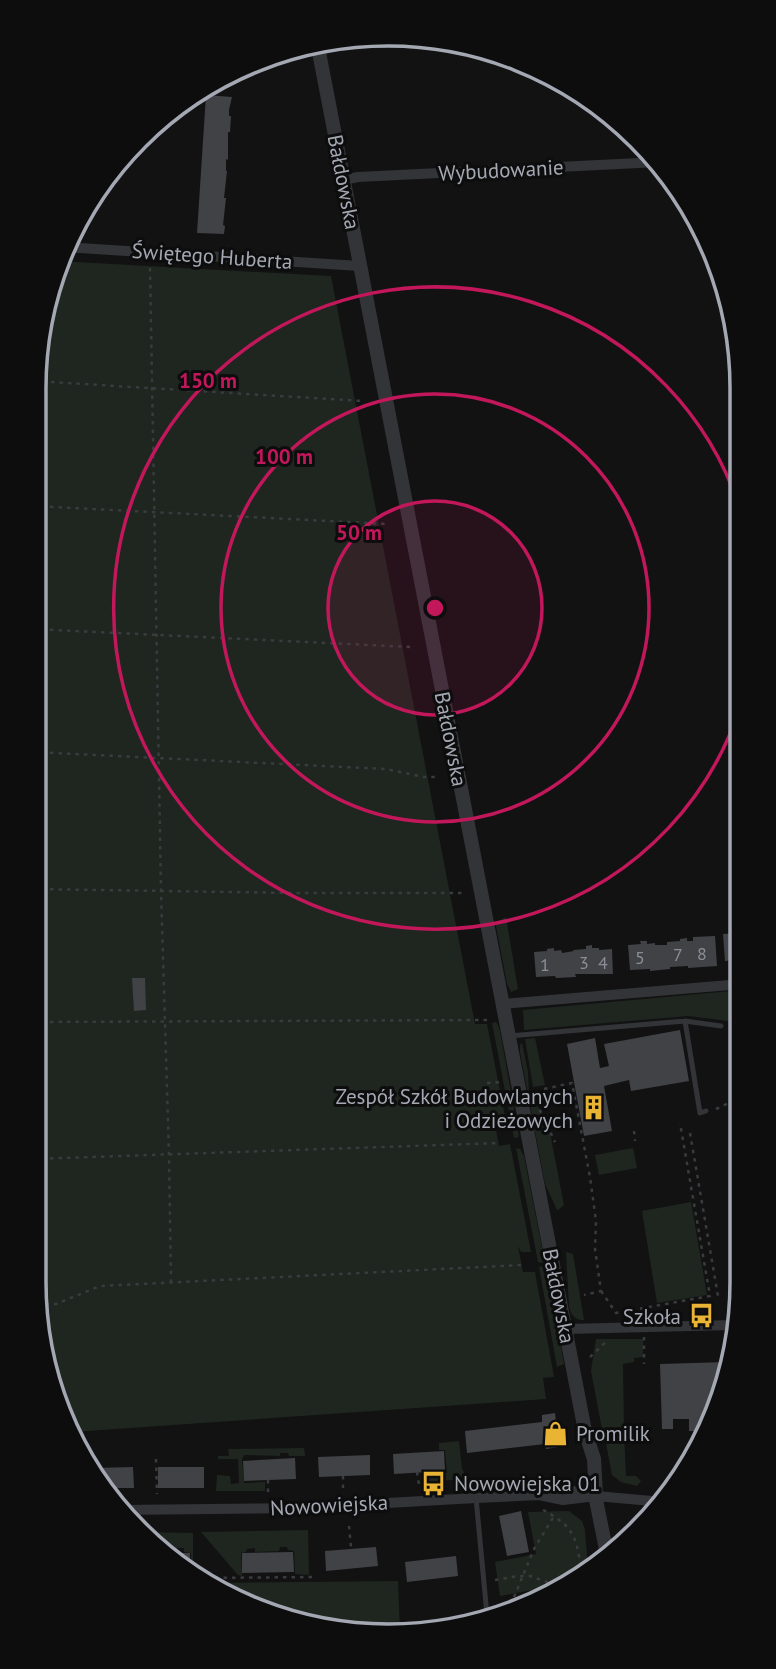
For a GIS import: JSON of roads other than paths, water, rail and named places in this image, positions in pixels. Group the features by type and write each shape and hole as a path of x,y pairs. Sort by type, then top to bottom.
{"street":[{"name":"Bałdowska","path":"319,52 565,1329 592,1431 586,1460 605,1546"},
{"name":"Wybudowanie","path":"343,180 358,177 647,163"},
{"name":"Świętego Huberta","path":"76,248 360,266"},
{"path":"503,1004 730,985"},
{"path":"565,1329 728,1325"},
{"name":"Nowowiejska","path":"133,1510 299,1508 539,1495 563,1500 596,1496 651,1501"}],"lane":[{"path":"509,1036 685,1021 721,1026"},
{"path":"685,1021 700,1113 706,1111"},
{"path":"476,1498 486,1609"}],"place":[{"name":"Zespół Szkół Budowlanych i Odzieżowych","path":"593,1108"},
{"name":"Szkoła","path":"701,1316"},
{"name":"Promilik","path":"556,1433"},
{"name":"Nowowiejska 01","path":"434,1483"}]}
